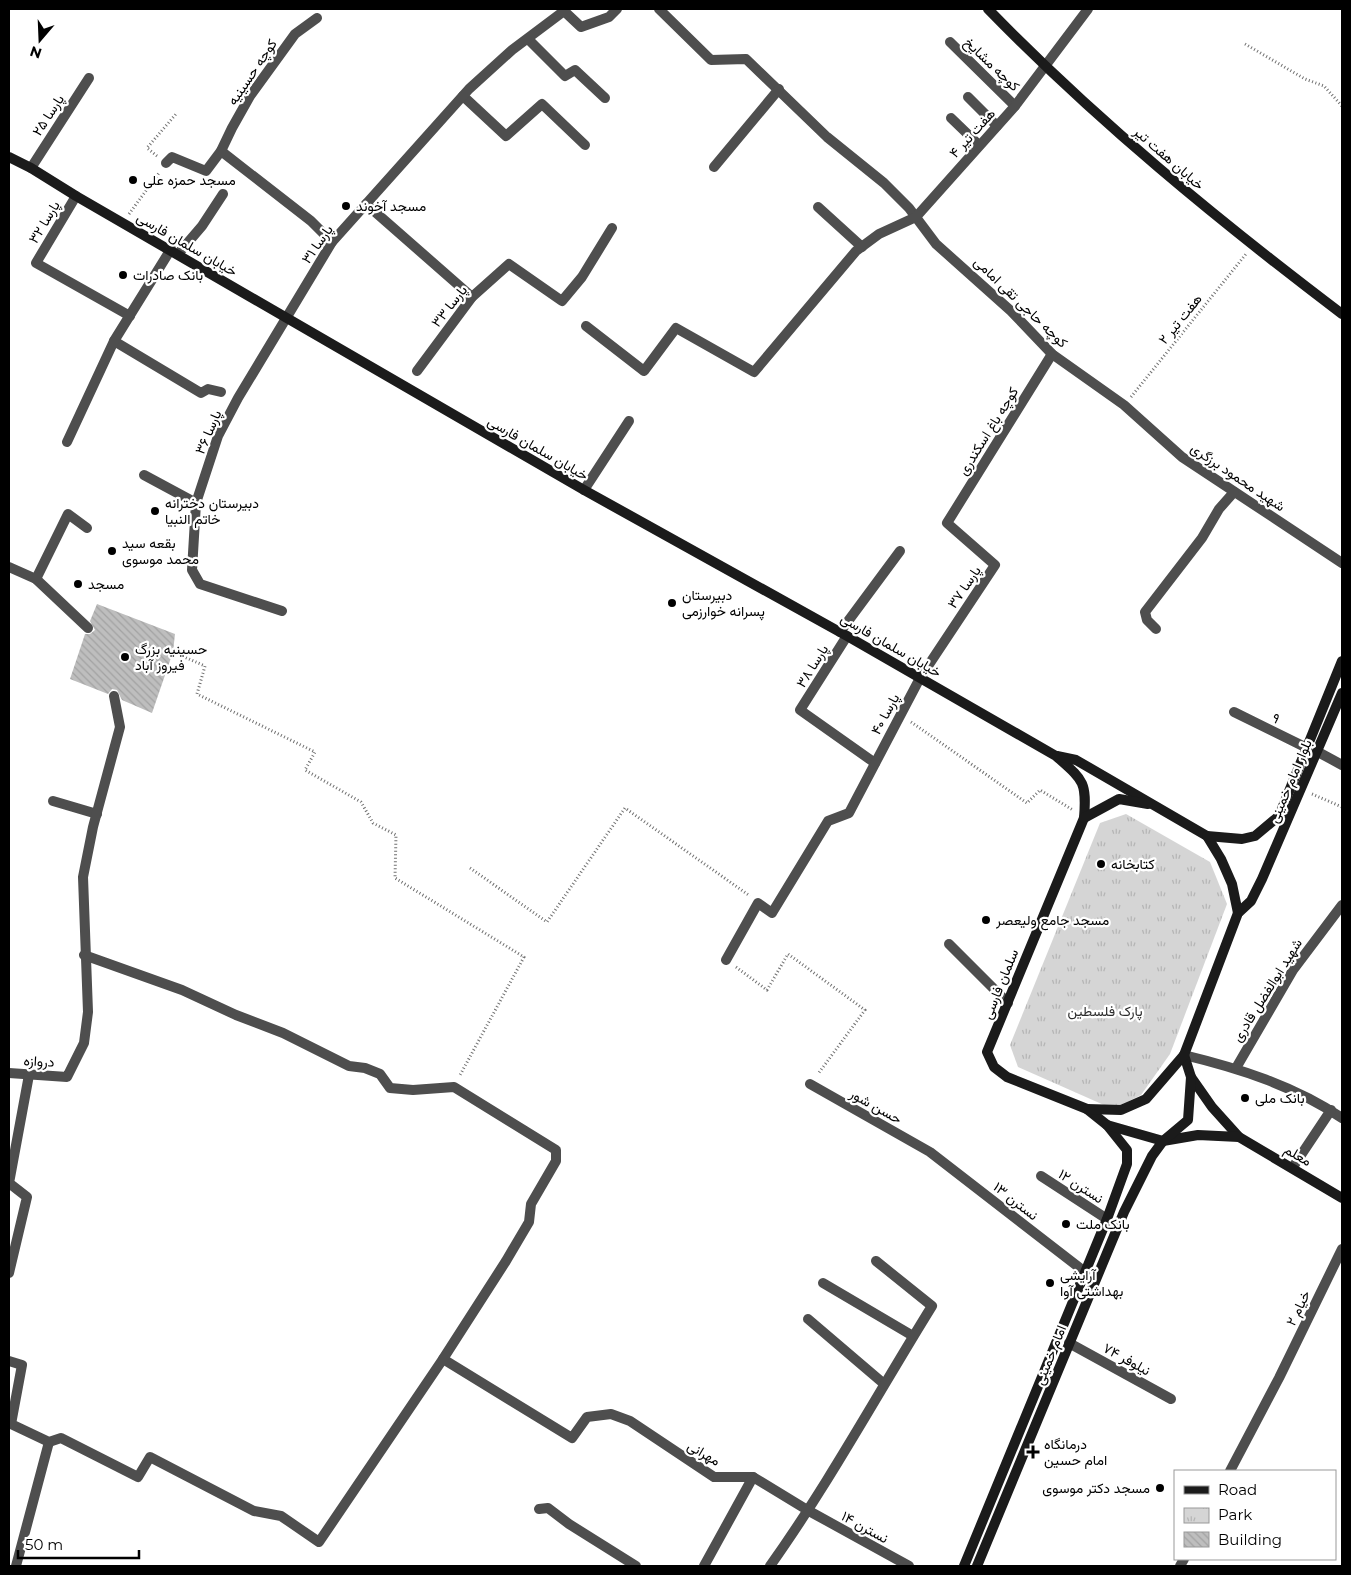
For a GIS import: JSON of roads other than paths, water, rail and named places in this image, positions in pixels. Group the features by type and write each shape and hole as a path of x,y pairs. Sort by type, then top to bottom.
{"main road":[{"name":"خیابان هفت تیر","path":"988,9 1143,154 1253,246 1342,314"},
{"name":"خیابان سلمان فارسی","path":"9,157 31,168 76,196 584,490 844,634 1056,756"},
{"name":"بلوار امام خمینی","path":"1207,836 1242,839 1255,836 1279,816 1342,661"},
{"name":"بلوار امام خمینی","path":"1238,913 1251,900 1262,880 1303,790 1342,693"},
{"path":"1056,756 1076,760 1207,836 1221,859 1232,884 1238,913 1184,1055 1146,1099 1121,1110 1087,1109"},
{"name":"سلمان فارسی","path":"1056,756 1084,783 1086,795 1084,818 987,1052 994,1067 1006,1077 1087,1109"},
{"path":"1084,818 1119,799 1155,805"},
{"path":"1184,1055 1191,1077 1212,1107 1239,1137"},
{"name":"امام خمینی","path":"977,1566 1124,1212 1152,1156 1163,1140 1188,1120 1191,1077"},
{"path":"1087,1109 1107,1125 1163,1140 1198,1135 1239,1137"},
{"name":"امام خمینی","path":"964,1566 1107,1219 1127,1164 1127,1150 1107,1125"},
{"name":"معلم","path":"1239,1137 1342,1198"}],"street":[{"name":"پارسا ۳۱","path":"286,317 332,242 463,96 512,50 564,11 581,27 609,17 617,9"},
{"name":"کوچه حاجی تقی امامی","path":"659,9 712,60 746,59 827,137 884,183 912,212 936,244 1011,311 1052,354 1124,405"},
{"name":"هفت تیر ۴","path":"912,212 979,146 1015,106 1088,9"},
{"name":"کوچه حسینیه","path":"166,163 172,157 206,171 221,151 232,128 274,63 295,34 317,18"},
{"path":"528,39 565,76 575,70 605,98"},
{"name":"کوچه مشایخ","path":"950,42 1015,106"},
{"name":"پارسا ۲۵","path":"31,168 89,78"},
{"path":"714,167 779,89"},
{"path":"463,96 506,136 542,104 585,145"},
{"path":"968,97 997,126"},
{"path":"951,118 979,146"},
{"path":"221,151 311,221 332,242"},
{"path":"67,442 114,341 175,252 202,226 223,194"},
{"name":"پارسا ۳۲","path":"76,196 36,263 130,316"},
{"path":"366,204 472,297"},
{"path":"818,207 862,247"},
{"path":"586,326 644,371 676,328 754,372 856,251 912,212"},
{"name":"پارسا ۳۳","path":"417,371 472,297 509,264 562,301 582,277 612,228"},
{"name":"پارسا ۳۶","path":"282,611 200,584 192,570 196,503 218,436 286,317"},
{"path":"114,341 201,393 208,389 221,392"},
{"name":"کوچه باغ اسکندری","path":"947,523 1052,354"},
{"name":"شهید محمود برزگری","path":"1124,405 1182,456 1342,564"},
{"path":"584,490 629,420"},
{"path":"144,475 196,503"},
{"path":"1156,629 1147,620 1146,612 1202,538 1219,509 1234,492"},
{"path":"36,579 68,514 87,528"},
{"name":"پارسا ۳۷","path":"920,678 995,565 947,523"},
{"name":"پارسا ۳۸","path":"875,763 800,710 844,634 900,551"},
{"path":"9,567 36,579 88,628"},
{"name":"پارسا ۴۰","path":"726,960 758,903 772,913 828,821 849,813 920,678"},
{"path":"9,1361 22,1365 10,1424 49,1442 61,1438 138,1477 150,1456 254,1511 281,1516 319,1542 444,1360 529,1222 531,1204 556,1161 556,1150 454,1088 413,1090 390,1088 380,1074 365,1068 349,1066 283,1033 236,1015 182,990 84,955 83,877 120,727 114,696"},
{"name":"۹","path":"1234,712 1307,748"},
{"path":"1318,752 1342,765"},
{"path":"53,801 97,814"},
{"name":"شهید ابوالفضل قادری","path":"1236,1068 1293,970 1342,905"},
{"path":"949,944 1008,1003"},
{"name":"دروازه","path":"9,1074 67,1077 84,1043 88,1012 84,955"},
{"path":"1184,1055 1236,1068 1322,1104 1342,1118"},
{"path":"9,1273 27,1197 9,1183 29,1075"},
{"name":"حسن شور","path":"810,1084 930,1152"},
{"path":"1292,1167 1331,1110"},
{"name":"نسترن ۱۳","path":"930,1152 1085,1272"},
{"name":"نسترن ۱۲","path":"1041,1176 1107,1219"},
{"name":"خیام ۲","path":"1231,1470 1279,1378 1342,1250"},
{"path":"770,1566 809,1511 884,1383 932,1306 876,1261"},
{"path":"823,1283 913,1336"},
{"path":"808,1319 884,1383"},
{"name":"نیلوفر ۷۴","path":"1069,1344 1171,1399"},
{"name":"مهرانی","path":"444,1360 572,1438 587,1416 611,1414 630,1421 714,1477 753,1477"},
{"path":"16,1566 49,1442"},
{"path":"704,1566 753,1477 809,1511"},
{"path":"539,1509 548,1508 569,1524 636,1566"},
{"name":"نسترن ۱۴","path":"809,1511 909,1566"}],"place":[{"name":"مسجد حمزه علی","path":"133,180"},
{"name":"مسجد آخوند","path":"346,206"},
{"name":"بانک صادرات","path":"123,275"},
{"name":"دبیرستان دخترانه خاتم النبیا","path":"155,511"},
{"name":"بقعه سید محمد موسوی","path":"112,551"},
{"name":"مسجد","path":"78,584"},
{"name":"دبیرستان پسرانه خوارزمی","path":"672,603"},
{"name":"حسینیه بزرگ فیروز آباد","path":"125,657"},
{"name":"کتابخانه","path":"1101,864"},
{"name":"مسجد جامع ولیعصر","path":"986,920"},
{"name":"بانک ملی","path":"1245,1098"},
{"name":"بانک ملت","path":"1066,1224"},
{"name":"آرایشی بهداشتی آوا","path":"1050,1283"},
{"name":"درمانگاه امام حسین","path":"1033,1452"},
{"name":"مسجد دکتر موسوی","path":"1160,1488"}],"park label":[{"name":"پارک فلسطین","path":"1105,1011"}]}
